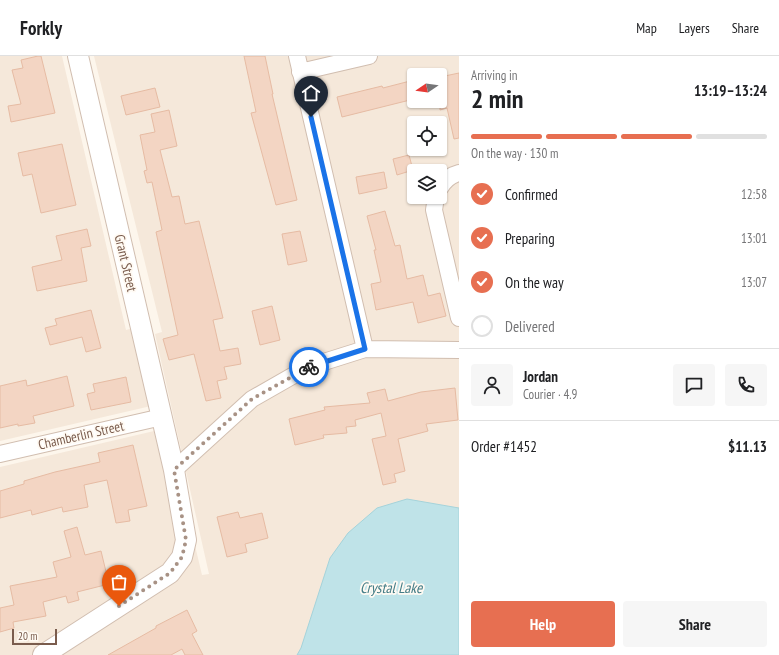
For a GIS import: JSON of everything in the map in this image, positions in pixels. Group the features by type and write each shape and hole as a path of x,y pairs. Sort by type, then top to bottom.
{"street":[{"name":"Grant Street","path":"43,655 170,573 182,557 186,540 174,470 78,56"},
{"path":"297,56 365,349"},
{"path":"300,72 369,56"},
{"path":"447,180 454,174 459,174"},
{"path":"435,204 459,318"},
{"path":"174,470 252,399 308,367 365,349 459,350"},
{"name":"Chamberlin Street","path":"0,454 162,417"}],"shaded area":[{"path":"0,56 62,56 126,330 133,328 151,406 0,441"},
{"path":"94,56 459,56 459,655 0,655 0,467 167,428 202,575 209,574 155,334 162,332"}],"water":[{"name":"Crystal Lake","path":"407,499 459,508 459,655 297,655 301,648 330,558 348,533 377,508"}],"building":[{"path":"41,56 55,113 11,122 8,106 21,104 12,70 23,68 21,60"},
{"path":"244,56 265,56 272,94 297,200 276,205 251,113 256,112"},
{"path":"459,73 459,138 454,139 447,108 447,76"},
{"path":"407,82 407,101 342,117 337,97 382,86 383,88"},
{"path":"155,88 160,107 126,115 121,96"},
{"path":"169,110 177,146 160,150 172,197 179,196 185,224 199,221 223,318 213,320 220,351 238,348 241,364 224,367 227,379 217,381 221,398 206,401 194,354 169,360 163,339 178,335 156,232 162,230 152,182 147,183 144,171 147,170 140,135 155,132 151,114"},
{"path":"62,144 76,205 41,213 32,174 23,176 18,153"},
{"path":"409,156 411,164 407,164 407,172 397,175 393,159"},
{"path":"384,172 387,188 359,194 356,177"},
{"path":"385,211 395,246 400,245 407,279 423,275 428,296 440,293 446,316 418,323 413,302 376,310 371,284 381,282 374,250 376,250 367,216"},
{"path":"87,229 91,246 81,248 87,281 37,291 32,267 62,260 56,236"},
{"path":"300,231 307,261 288,265 282,234"},
{"path":"272,306 280,340 260,345 252,311"},
{"path":"91,310 101,348 86,352 82,337 50,345 45,328 57,325 55,319"},
{"path":"67,376 74,406 33,416 35,423 18,426 18,424 0,428 0,386 26,380 27,386"},
{"path":"126,377 131,402 91,410 87,394 95,392 93,384"},
{"path":"455,388 458,420 426,424 428,431 398,439 405,471 394,474 396,482 383,485 372,439 386,436 381,413 355,420 356,426 346,427 347,433 323,435 324,438 295,445 289,419 325,410 324,407 370,403 367,393 385,389 388,401 421,392"},
{"path":"133,445 147,506 128,510 130,521 116,523 107,480 84,485 88,507 63,512 62,507 32,515 31,510 0,518 0,491 24,484 24,481 55,472 100,462 98,453"},
{"path":"238,512 240,518 262,513 268,538 245,544 247,552 227,557 217,517"},
{"path":"77,527 85,555 101,551 109,584 77,592 79,600 68,603 66,596 43,602 46,616 13,622 14,628 0,632 0,608 14,605 10,586 57,577 53,562 71,557 64,531"},
{"path":"187,610 197,631 192,634 203,655 185,655 182,649 171,655 108,655 156,628 156,626"}],"way so far":[{"path":"119,606 170,573 182,557 186,540 174,470 252,399 309,367"}],"route":[{"path":"309,367 365,349 311,117"}]}
